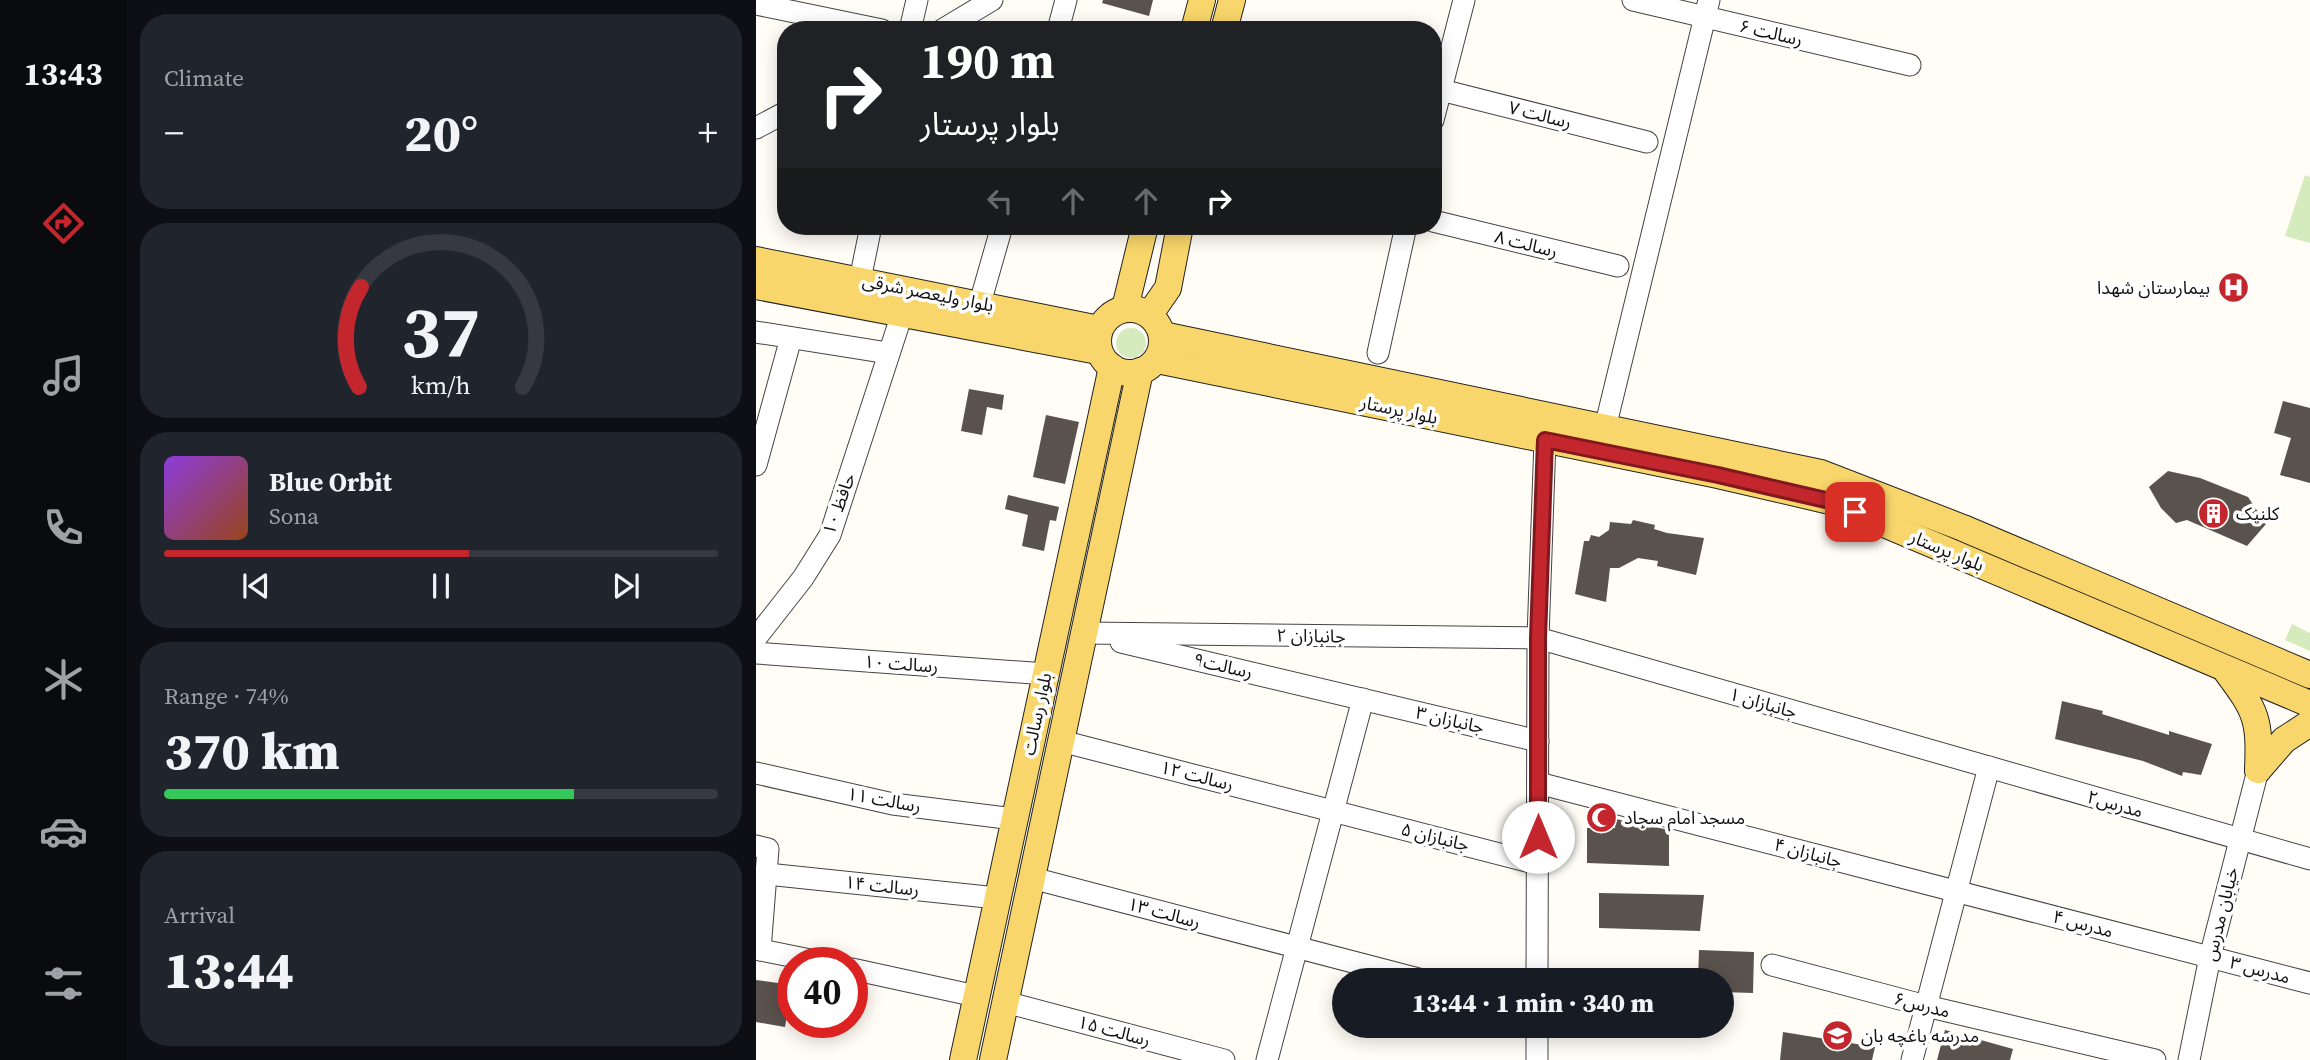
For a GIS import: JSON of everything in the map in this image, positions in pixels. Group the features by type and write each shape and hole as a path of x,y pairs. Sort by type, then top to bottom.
{"main road":[{"path":"1196,21 1202,0"},
{"path":"1226,21 1231,0"},
{"name":"بلوار رسالت","path":"1145,235 1147,338"},
{"name":"بلوار رسالت","path":"993,1060 1147,338 1168,288 1179,235"},
{"name":"بلوار ولیعصر شرقی","path":"756,260 980,303 1103,349"},
{"name":"بلوار ولیعصر شرقی","path":"756,286 1103,349"},
{"path":"1113,313 1147,338 1123,372 1103,349 1113,313"},
{"name":"بلوار پرستار","path":"1147,338 1605,428 1671,454 1830,501 2310,705"},
{"name":"بلوار پرستار","path":"1147,338 1545,440 1821,473 1963,528 2310,675"},
{"name":"بلوار رسالت","path":"963,1060 1046,674 1103,349"},
{"path":"2227,670 2247,698 2260,728 2259,770"},
{"path":"2259,770 2284,740 2310,723"},
{"path":"976,996 1005,1002"}],"street":[{"path":"913,21 917,0"},
{"path":"957,21 992,0"},
{"path":"1060,21 1066,0"},
{"path":"1442,73 1464,0"},
{"name":"رسالت ۶","path":"1633,0 1708,9 1910,65"},
{"path":"756,4 822,21"},
{"path":"1605,428 1708,9"},
{"name":"رسالت ۷","path":"1442,90 1647,142"},
{"path":"756,128 777,118"},
{"name":"رسالت ۸","path":"1442,223 1618,266"},
{"path":"860,280 869,235"},
{"path":"980,303 999,235"},
{"path":"1378,353 1404,235"},
{"name":"حافظ ۱۰","path":"756,638 803,578 830,535 902,314"},
{"path":"756,332 888,353"},
{"path":"756,465 791,338"},
{"path":"1537,968 1538,638 1545,440"},
{"name":"جانبازان ۲","path":"1084,633 1538,638"},
{"name":"رسالت۹","path":"1084,633 1363,699"},
{"name":"جانبازان ۱","path":"1538,638 1989,768"},
{"name":"رسالت ۱۰","path":"756,653 1046,674"},
{"path":"1267,1060 1363,699"},
{"name":"جانبازان ۳","path":"1363,699 1538,741"},
{"name":"رسالت ۱۲","path":"1061,741 1333,811"},
{"path":"1912,1060 1989,768"},
{"name":"مدرس۲","path":"1989,768 2310,859"},
{"name":"خیابان مدرس","path":"2189,1060 2210,957 2259,770"},
{"name":"رسالت ۱۱","path":"756,773 893,804 1014,820"},
{"name":"جانبازان ۴","path":"1538,783 1956,891"},
{"name":"جانبازان ۵","path":"1333,811 1538,864"},
{"path":"762,847 767,873 758,950 777,954"},
{"name":"رسالت ۱۴","path":"767,873 997,898"},
{"name":"رسالت ۱۳","path":"1032,878 1377,968"},
{"name":"مدرس ۴","path":"1956,891 2210,957"},
{"name":"مدرس ۳","path":"2210,957 2310,983"},
{"name":"مدرس۶","path":"1772,965 1926,1006 2155,1060"},
{"path":"868,972 976,996"},
{"name":"رسالت ۱۵","path":"1005,1002 1224,1060"},
{"path":"1537,1038 1537,1060"}],"green space":[{"path":"2305,175 2310,177 2310,243 2285,236"},
{"path":"1131,328 1141,333 1146,343 1141,353 1131,358 1121,353 1116,343 1121,333"},
{"path":"2292,624 2310,633 2310,651 2285,640"}],"building":[{"path":"1103,0 1153,0 1149,16 1102,3"},
{"path":"969,389 1004,395 1002,410 987,407 982,435 961,431"},
{"path":"2283,401 2310,408 2310,483 2280,475 2291,438 2274,433"},
{"path":"1046,415 1079,422 1065,484 1033,477"},
{"name":"کلنیک","path":"2168,471 2200,478 2248,497 2266,524 2247,546 2187,520 2176,523 2161,508 2149,487"},
{"path":"1008,495 1059,507 1056,521 1050,520 1044,551 1022,546 1028,515 1005,509"},
{"path":"1633,520 1655,525 1654,529 1667,533 1704,538 1696,575 1657,566 1658,561 1638,558 1619,568 1610,568 1606,602 1575,594 1584,541 1589,541 1591,535 1599,537 1609,530 1610,522 1631,524"},
{"path":"2062,701 2103,711 2102,714 2169,735 2169,731 2212,744 2201,775 2183,772 2182,776 2143,761 2055,739"},
{"path":"1616,819 1669,830 1669,866 1587,863 1587,828 1615,828"},
{"path":"1599,893 1704,895 1700,931 1599,928"},
{"path":"1699,950 1754,952 1753,993 1734,992 1734,968 1698,968"},
{"path":"756,980 777,983 777,1026 756,1022"},
{"path":"1945,1030 2013,1049 2010,1060 1937,1060"},
{"path":"1783,1032 1875,1047 1872,1060 1780,1060"}],"place":[{"name":"بیمارستان شهدا","path":"2233,288"},
{"name":"کلنیک","path":"2213,514"},
{"name":"مسجد امام سجاد","path":"1601,818"},
{"name":"مدرسه باغچه بان","path":"1838,1036"}],"route":[{"path":"1538,837 1538,638 1545,440 1830,501 1855,512"}]}
